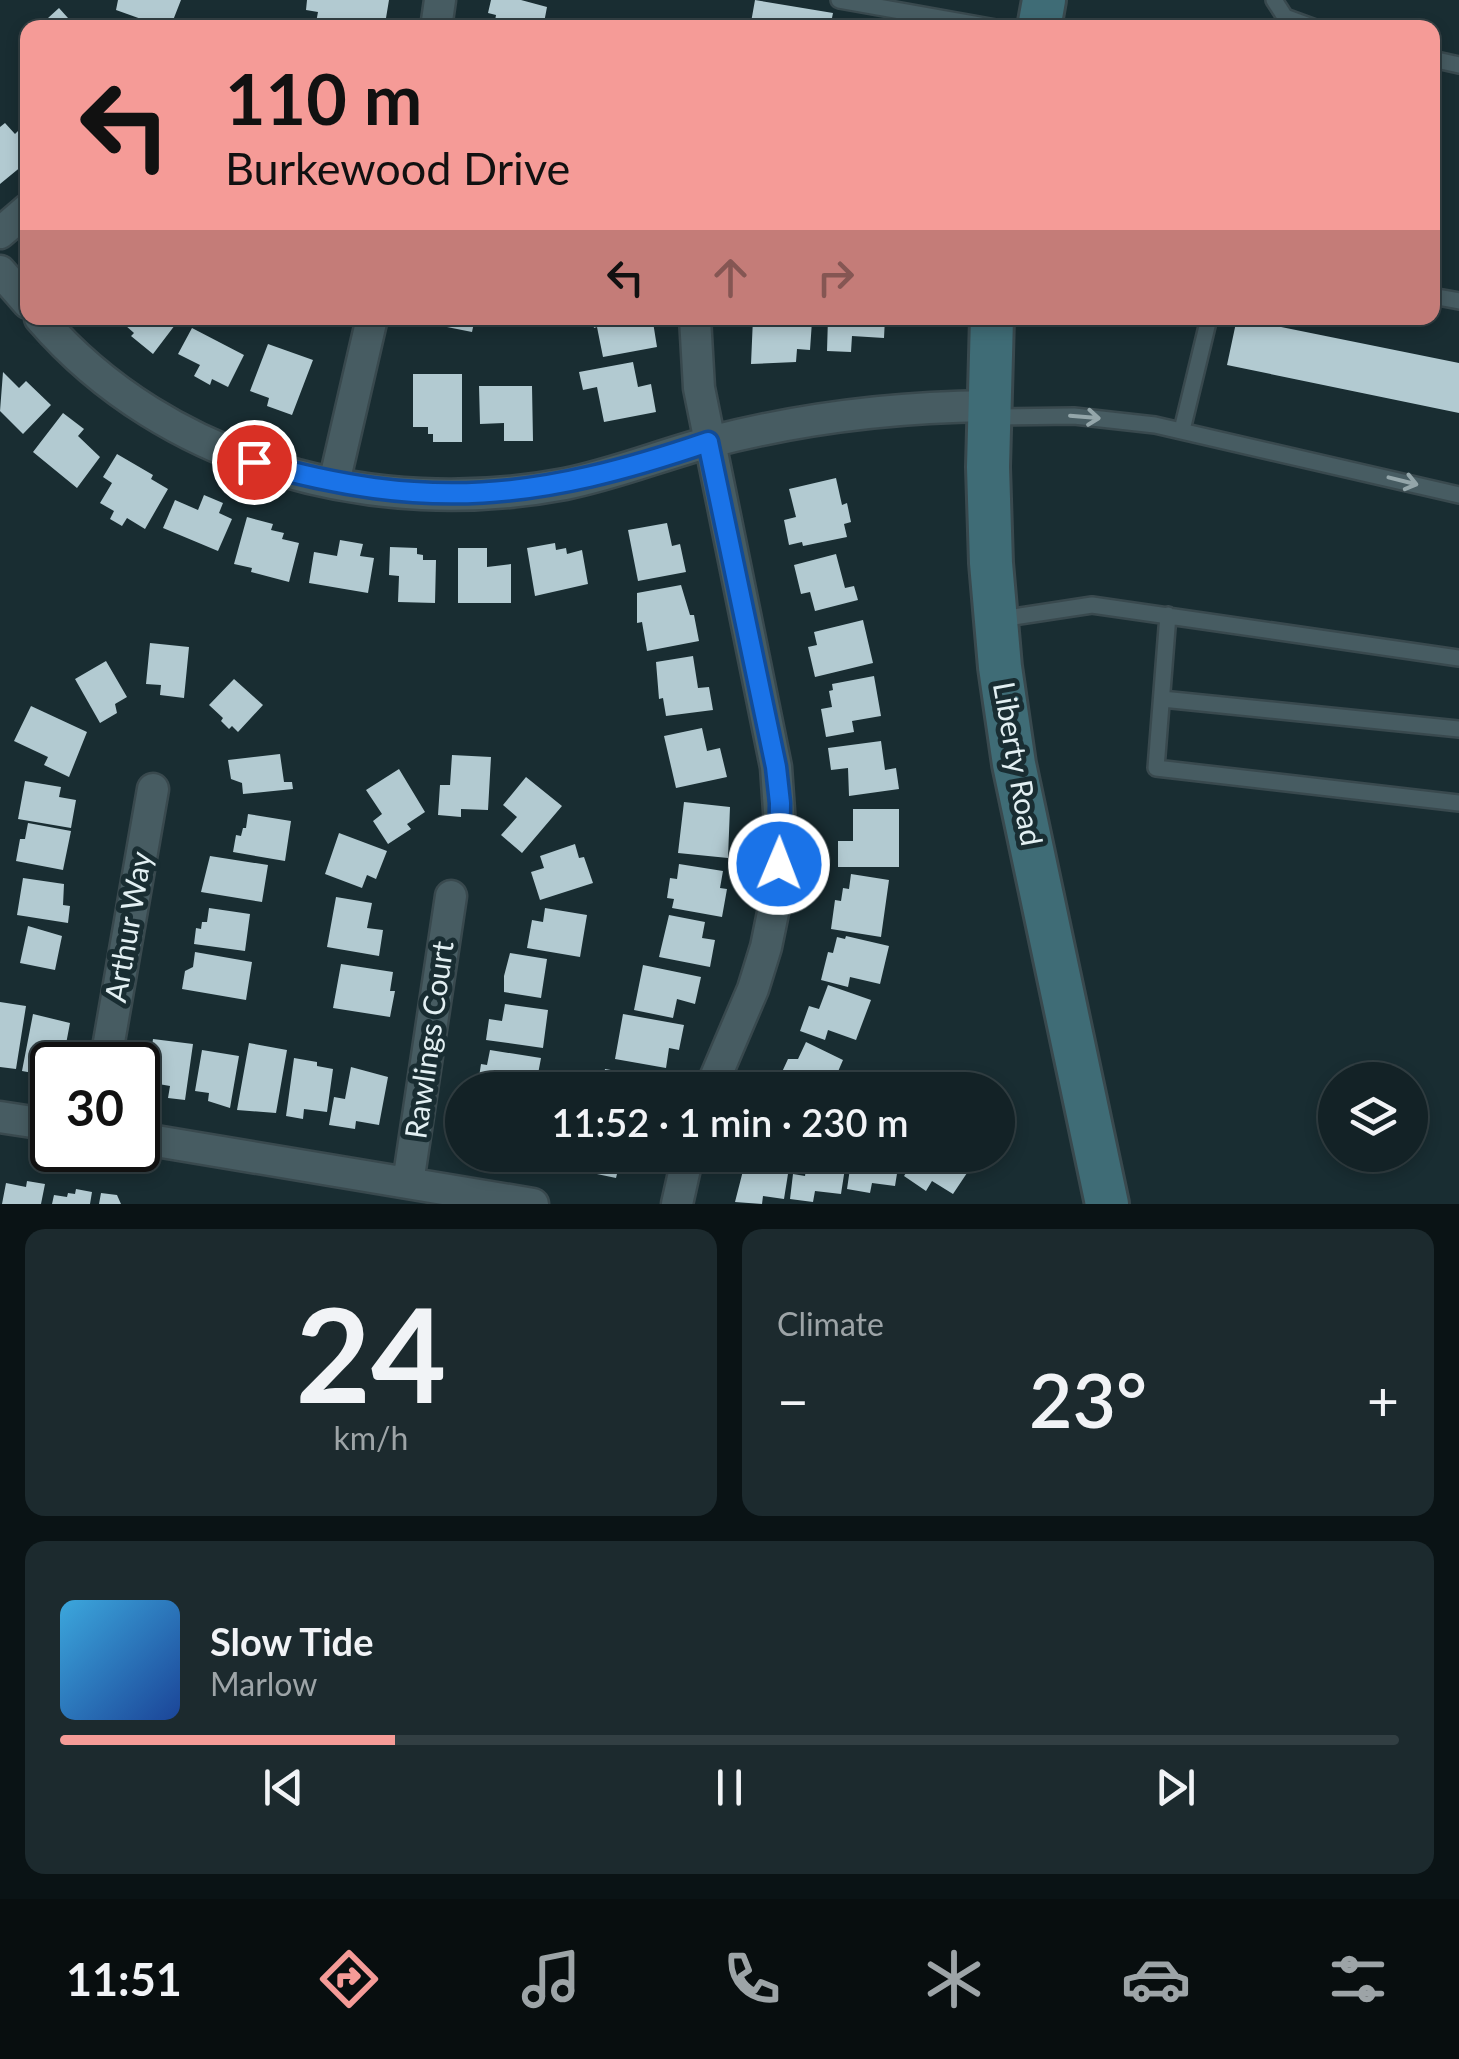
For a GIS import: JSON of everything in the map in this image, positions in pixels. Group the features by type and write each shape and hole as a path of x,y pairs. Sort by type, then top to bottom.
{"main road":[{"name":"Liberty Road","path":"992,325 988,412 991,564 1014,764 1107,1204"}],"street":[{"path":"0,233 20,216"},
{"path":"0,270 20,294"},
{"path":"47,325 91,369 136,404 228,454 334,483 411,494 514,492 624,471 708,442 858,412 916,406 988,412"},
{"path":"334,483 370,325"},
{"path":"695,325 699,388 708,442 776,767 781,840 778,888 766,946 753,989 718,1072"},
{"name":"Arthur Way","path":"109,1042 153,789"},
{"name":"Rawlings Court","path":"408,1184 451,896"},
{"path":"0,1117 30,1122"},
{"path":"160,1142 534,1204"},
{"path":"677,1204 684,1172"}],"lane":[{"path":"839,0 951,20"},
{"path":"1274,0 1286,17 1294,20"},
{"path":"1182,430 1207,325"},
{"path":"988,412 1074,416 1182,430 1459,494"},
{"path":"996,619 1092,605 1459,658"},
{"path":"1168,615 1156,768 1459,802"},
{"path":"1162,699 1459,729"}],"building":[{"path":"118,0 181,0 173,20 144,20 116,10"},
{"path":"307,0 389,0 386,20 316,20 318,12 306,10"},
{"path":"491,0 521,0 547,7 545,20 495,20 496,15 488,13"},
{"path":"755,0 833,13 832,20 751,20"},
{"path":"59,8 70,20 46,20"},
{"path":"5,123 15,134 20,131 20,168 0,184 0,127"},
{"path":"125,325 175,325 153,354 131,336 134,333"},
{"path":"442,325 474,325 472,332"},
{"path":"593,325 653,325 657,347 603,357 597,327"},
{"path":"753,325 812,325 810,350 797,349 796,362 751,364"},
{"path":"828,325 885,325 884,338 852,336 851,352 827,351"},
{"path":"1236,325 1272,325 1459,363 1459,413 1227,365"},
{"path":"192,328 244,355 228,387 212,379 210,385 194,376 200,365 178,354"},
{"path":"268,344 313,360 292,415 267,406 269,398 250,391"},
{"path":"633,362 638,387 651,384 656,412 604,422 597,387 583,390 579,372"},
{"path":"3,372 19,388 26,381 51,405 23,434 0,411"},
{"path":"413,374 462,374 462,442 433,442 428,427 413,427"},
{"path":"479,386 532,386 533,441 504,441 504,423 480,424"},
{"path":"63,413 84,429 78,436 100,457 77,488 33,452"},
{"path":"117,454 153,475 151,479 168,489 145,529 127,518 122,526 110,519 114,511 100,503 112,483 103,477"},
{"path":"836,478 842,505 847,503 851,522 844,524 847,537 789,545 784,520 796,517 789,489"},
{"path":"204,495 223,503 219,513 232,519 218,551 163,528 175,500 198,510"},
{"path":"247,517 273,524 271,530 284,533 282,539 299,543 289,582 234,564"},
{"path":"667,523 672,546 680,544 686,572 638,581 628,530"},
{"path":"340,540 363,544 360,556 374,558 368,593 309,583 314,552 337,556"},
{"path":"555,543 556,550 566,548 567,554 582,550 588,584 535,596 527,548"},
{"path":"390,547 417,548 423,560 436,560 435,603 398,602 399,576 389,575"},
{"path":"458,548 487,548 487,567 511,564 511,603 458,603"},
{"path":"836,554 845,588 854,586 858,600 815,611 810,592 801,594 794,565"},
{"path":"681,585 690,615 694,615 699,641 647,651 642,622 637,623 637,593"},
{"path":"863,620 873,663 815,677 808,647 817,645 814,632"},
{"path":"150,643 189,647 184,698 160,695 161,685 146,684"},
{"path":"693,656 698,688 709,687 713,710 666,716 663,698 659,699 656,662"},
{"path":"106,661 127,697 115,704 117,713 100,723 75,679"},
{"path":"874,676 881,716 852,721 854,732 826,737 821,709 832,707 832,684"},
{"path":"234,679 263,705 238,732 232,726 229,729 209,705"},
{"path":"31,706 87,732 69,777 44,765 48,757 14,741"},
{"path":"702,728 707,751 720,748 727,777 676,788 664,736"},
{"path":"881,741 885,770 896,768 899,789 849,796 848,768 831,770 828,748"},
{"path":"280,754 284,782 292,782 293,789 243,794 242,783 231,779 228,760"},
{"path":"452,755 491,757 488,810 461,809 461,817 438,815 440,785 450,785"},
{"path":"399,769 425,812 407,824 411,829 388,844 373,821 382,814 366,790"},
{"path":"526,777 562,806 522,853 501,835 517,817 503,805"},
{"path":"25,781 61,787 59,797 76,800 71,828 18,819"},
{"path":"684,802 730,807 728,858 678,853"},
{"path":"853,809 899,809 899,867 838,867 838,841 853,841"},
{"path":"248,814 291,821 285,861 233,852 236,835 241,836 246,828"},
{"path":"28,823 71,831 63,870 16,861"},
{"path":"339,833 387,851 376,879 367,875 362,888 325,874"},
{"path":"575,844 593,883 540,900 531,872 544,868 540,856"},
{"path":"210,856 268,865 262,902 201,892"},
{"path":"679,864 723,871 720,888 727,889 722,917 672,908 674,899 667,898 670,878 677,879"},
{"path":"851,874 889,880 881,937 831,929 835,900 841,901 843,888 849,889"},
{"path":"23,878 64,884 63,905 70,906 68,923 17,915"},
{"path":"336,897 372,903 367,928 383,930 379,956 327,947"},
{"path":"209,908 250,914 245,951 194,944 196,928 201,929 202,922 207,922"},
{"path":"545,908 587,915 580,957 527,948 532,920 543,922"},
{"path":"669,915 705,922 702,938 715,940 710,967 659,957"},
{"path":"28,926 62,936 55,970 20,963"},
{"path":"837,937 889,946 880,984 850,977 848,987 821,980 828,952 833,953"},
{"path":"195,952 252,962 246,1000 182,989 185,971 193,967"},
{"path":"510,953 547,959 541,998 504,992"},
{"path":"341,964 393,972 390,991 395,991 390,1017 333,1008"},
{"path":"643,965 701,977 695,1004 677,999 673,1018 634,1010"},
{"path":"828,985 871,1000 856,1040 828,1030 825,1040 800,1031 809,1006 819,1009"},
{"path":"0,1002 26,1006 16,1069 0,1067"},
{"path":"505,1004 548,1010 543,1048 486,1040 489,1019 502,1021"},
{"path":"33,1014 70,1023 66,1042 30,1042 30,1072 22,1071"},
{"path":"623,1014 684,1025 679,1050 669,1048 666,1068 615,1059"},
{"path":"153,1039 193,1044 185,1100 168,1098 170,1086 160,1084 160,1042"},
{"path":"806,1042 843,1060 838,1072 782,1072 788,1059 798,1059"},
{"path":"249,1043 287,1050 276,1113 237,1110"},
{"path":"202,1050 239,1056 230,1108 208,1101 209,1093 195,1091"},
{"path":"490,1050 541,1058 538,1072 480,1072 481,1064 487,1065"},
{"path":"294,1058 333,1069 327,1112 304,1109 303,1119 286,1116"},
{"path":"351,1067 388,1077 379,1125 356,1121 355,1129 329,1125 334,1097 345,1099"},
{"path":"587,1172 618,1172 616,1178"},
{"path":"743,1172 788,1172 784,1199 763,1196 762,1204 735,1202"},
{"path":"806,1172 844,1172 841,1194 815,1191 813,1202 790,1199 793,1174 805,1176"},
{"path":"850,1172 897,1172 895,1186 872,1183 870,1193 847,1189"},
{"path":"907,1172 968,1172 953,1194 932,1181 926,1191 904,1176"},
{"path":"27,1181 45,1184 41,1204 2,1204 6,1183 26,1187"},
{"path":"76,1189 92,1192 90,1204 52,1204 54,1195 67,1197 68,1193 75,1194"},
{"path":"101,1193 117,1195 121,1204 99,1204"}],"route":[{"path":"254,462 374,490 462,495 564,484 624,471 708,442 776,767 779,864"}]}
